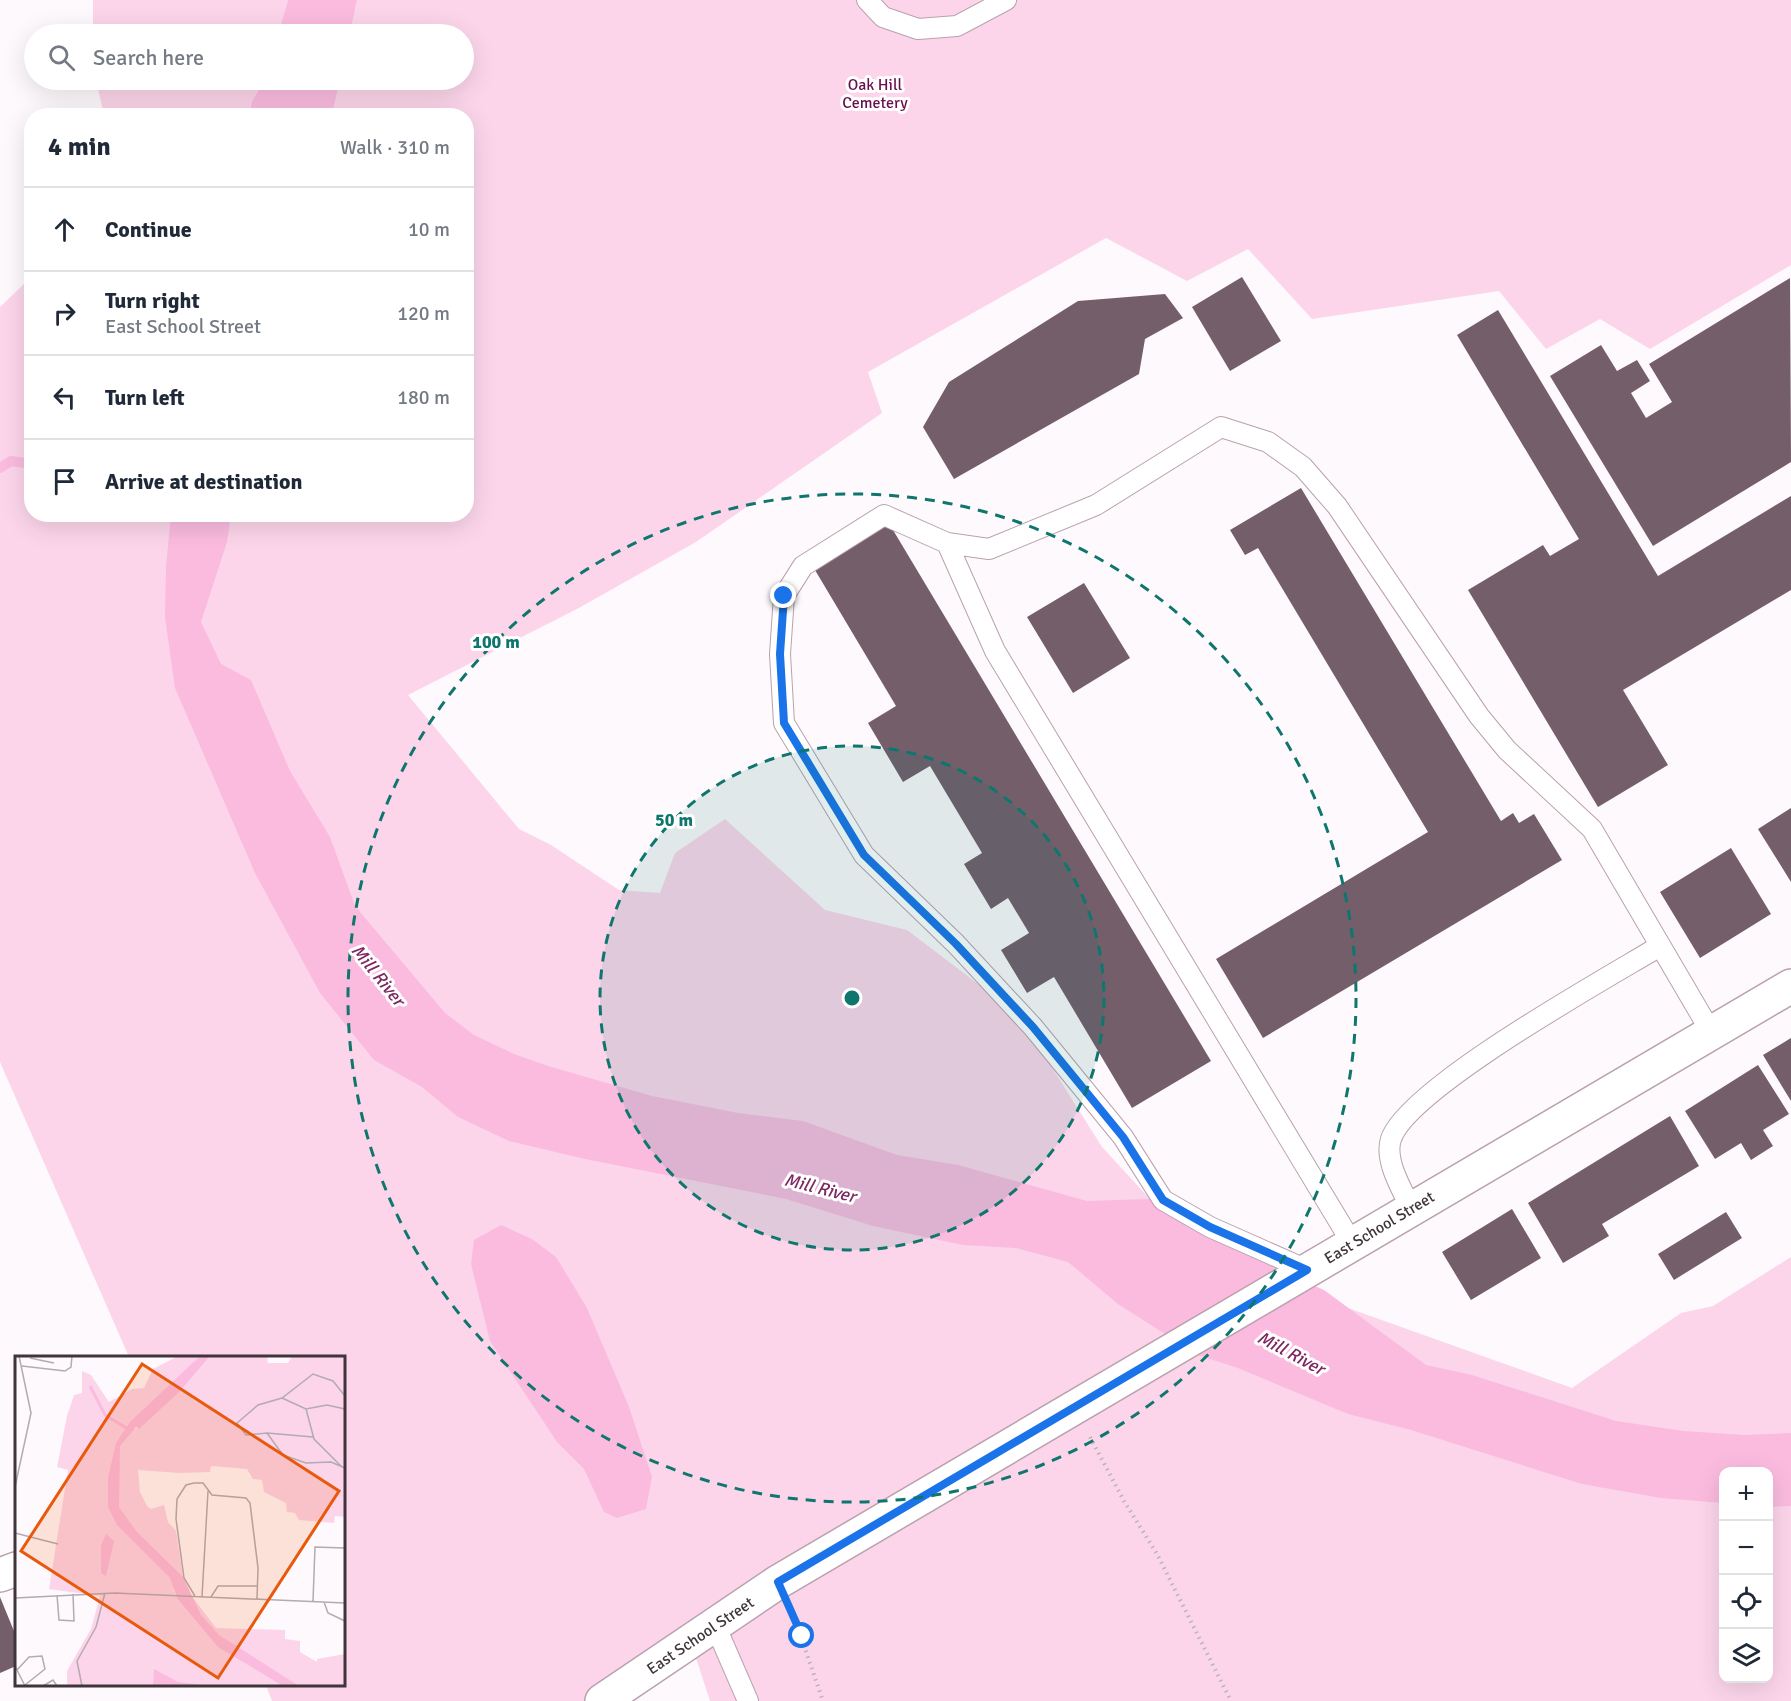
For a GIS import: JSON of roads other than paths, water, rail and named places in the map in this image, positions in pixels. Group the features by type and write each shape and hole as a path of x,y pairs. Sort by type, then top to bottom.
{"street":[{"name":"East School Street","path":"602,1701 778,1582 1791,986"},
{"path":"0,1575 15,1569"}],"lane":[{"path":"867,0 883,17 918,29 957,26 1006,0"},
{"path":"1303,1272 1210,1227 1163,1200 1123,1137 1033,1027 956,944 864,855 784,723 780,654 784,596 803,566 884,515 947,543 989,549 1085,509 1221,427 1268,442 1303,467 1337,506 1479,716 1507,750 1592,829 1711,1032"},
{"path":"947,543 995,651 1352,1243"},
{"path":"1411,1208 1392,1169 1391,1140 1411,1109 1460,1071 1660,946"},
{"path":"715,1625 748,1701"}],"water":[{"path":"288,0 357,0 352,24 281,24"},
{"path":"259,90 338,90 334,108 250,108"},
{"name":"Mill River","path":"170,522 230,522 227,542 201,622 221,664 251,680 290,771 330,837 355,906 445,1013 474,1035 514,1054 548,1066 652,1096 738,1113 803,1121 897,1155 958,1165 1087,1201 1150,1199 1282,1272 1324,1290 1426,1365 1472,1375 1616,1421 1683,1431 1744,1435 1791,1433 1791,1506 1773,1507 1773,1467 1719,1467 1719,1503 1661,1498 1582,1484 1411,1430 1348,1414 1238,1368 1198,1355 1118,1304 1068,1262 1016,1248 963,1245 873,1226 786,1199 585,1159 509,1141 458,1117 422,1087 374,1060 320,993 255,873 175,688 165,617 166,566"},
{"path":"501,1225 532,1239 556,1257 587,1308 629,1407 652,1477 646,1509 617,1518 604,1512 584,1469 557,1442 490,1341 471,1264 474,1240"}],"waterway":[{"path":"0,468 11,461 24,463"}],"park label":[{"name":"Oak Hill Cemetery","path":"875,93"}]}
